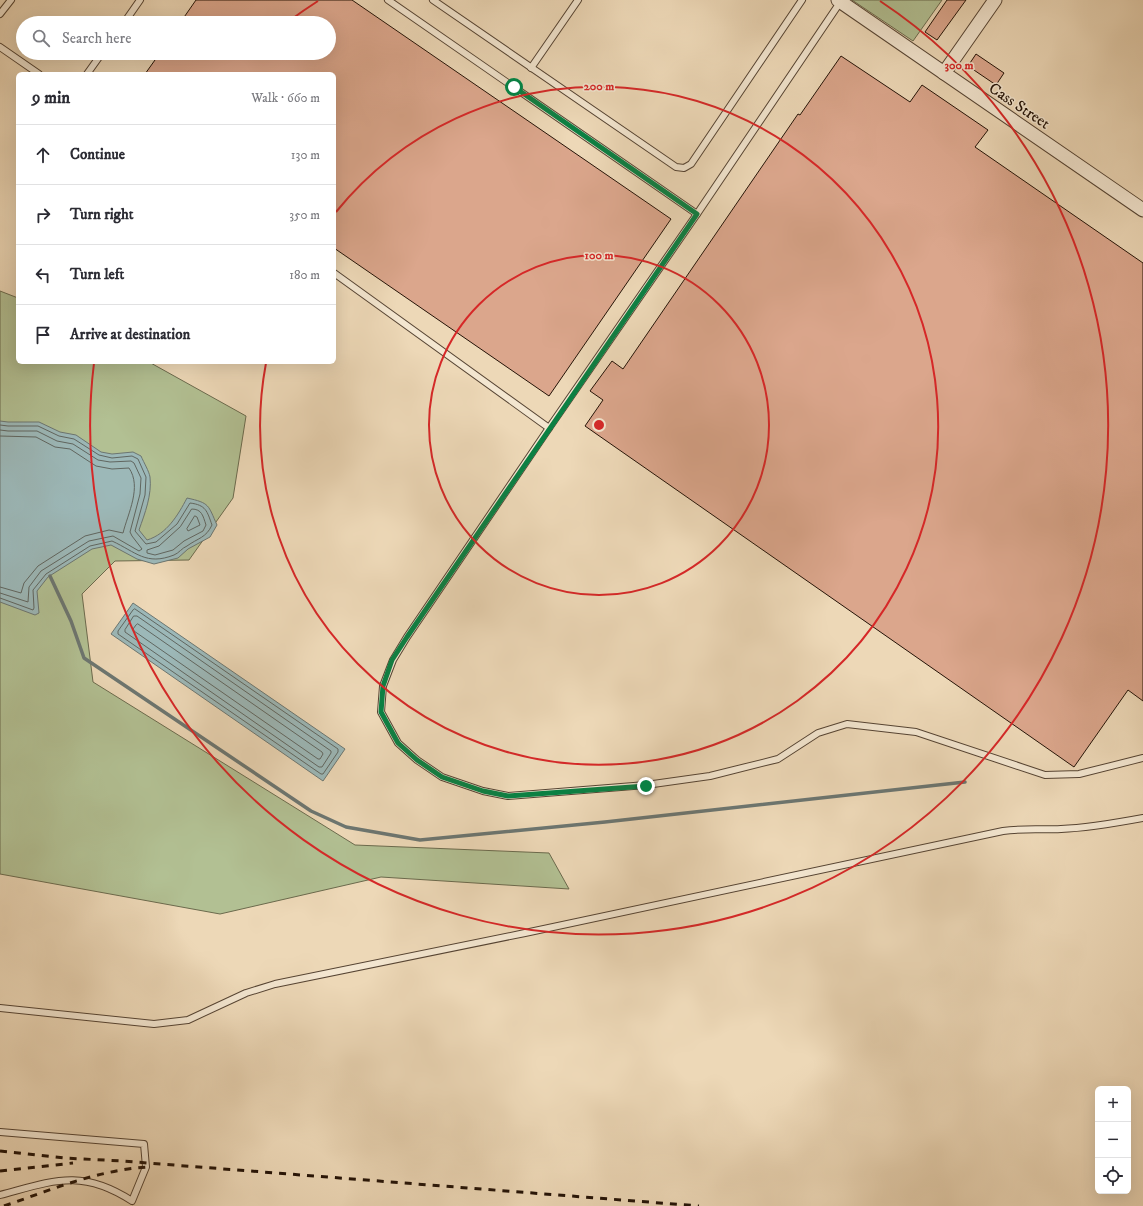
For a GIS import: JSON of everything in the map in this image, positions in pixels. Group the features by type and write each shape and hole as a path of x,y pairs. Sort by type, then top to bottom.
{"street":[{"path":"944,73 995,0"},
{"name":"Cass Street","path":"839,1 1143,210"}],"lane":[{"path":"0,14 11,0"},
{"path":"129,16 140,0"},
{"path":"388,0 697,214"},
{"path":"433,0 676,167 684,168 691,164 802,0"},
{"path":"531,68 578,0"},
{"path":"839,1 697,214 549,428 392,660 383,686 381,712 398,743 417,760 442,777 483,791 508,796 646,786 710,776 778,759 818,733 847,724 916,732 1045,775 1079,774 1143,758"},
{"path":"0,47 16,58"},
{"path":"19,60 36,72"},
{"path":"88,72 97,60"},
{"path":"336,274 549,428"},
{"path":"0,1008 154,1024 168,1024 188,1020 246,993 275,984 533,932 1003,831 1094,826 1143,818"},
{"path":"0,1132 144,1144 147,1163 141,1182 132,1200 101,1185 80,1180 67,1180 44,1184 0,1195"}],"green space":[{"path":"852,0 942,0 913,41"},
{"path":"0,291 16,297 16,364 153,364 246,416 233,498 189,560 115,561 82,594 93,682 355,845 549,853 569,889 381,877 220,914 0,874"}],"water":[{"path":"0,421 39,422 60,432 76,435 101,452 112,454 133,452 141,456 150,477 149,497 139,530 147,540 166,529 176,517 187,498 204,503 210,509 217,525 210,537 188,549 178,558 154,564 137,559 111,545 92,549 48,577 37,591 39,613 35,615 0,602"},
{"path":"133,603 345,749 323,781 111,634"}],"building":[{"path":"196,0 352,0 671,219 549,396 336,249 336,72 146,72 155,60 336,60 336,16 185,16"},
{"path":"947,0 966,0 937,40 925,32"},
{"path":"976,54 1004,73 996,85 968,66"},
{"path":"841,56 910,102 922,85 988,130 975,147 1143,263 1143,701 1128,690 1074,767 585,426 603,400 590,391 612,361 623,369 798,114 800,115"}],"waterway":[{"path":"50,576 71,621 84,658 311,811 346,827 420,840 605,822 965,782"}],"railway":[{"path":"0,1151 64,1158 122,1161 699,1206"},
{"path":"0,1171 73,1163"},
{"path":"4,1206 92,1176 148,1167"}],"route":[{"path":"514,87 697,214 549,428 392,660 383,686 381,712 398,743 417,760 442,777 483,791 508,796 646,786"}]}
